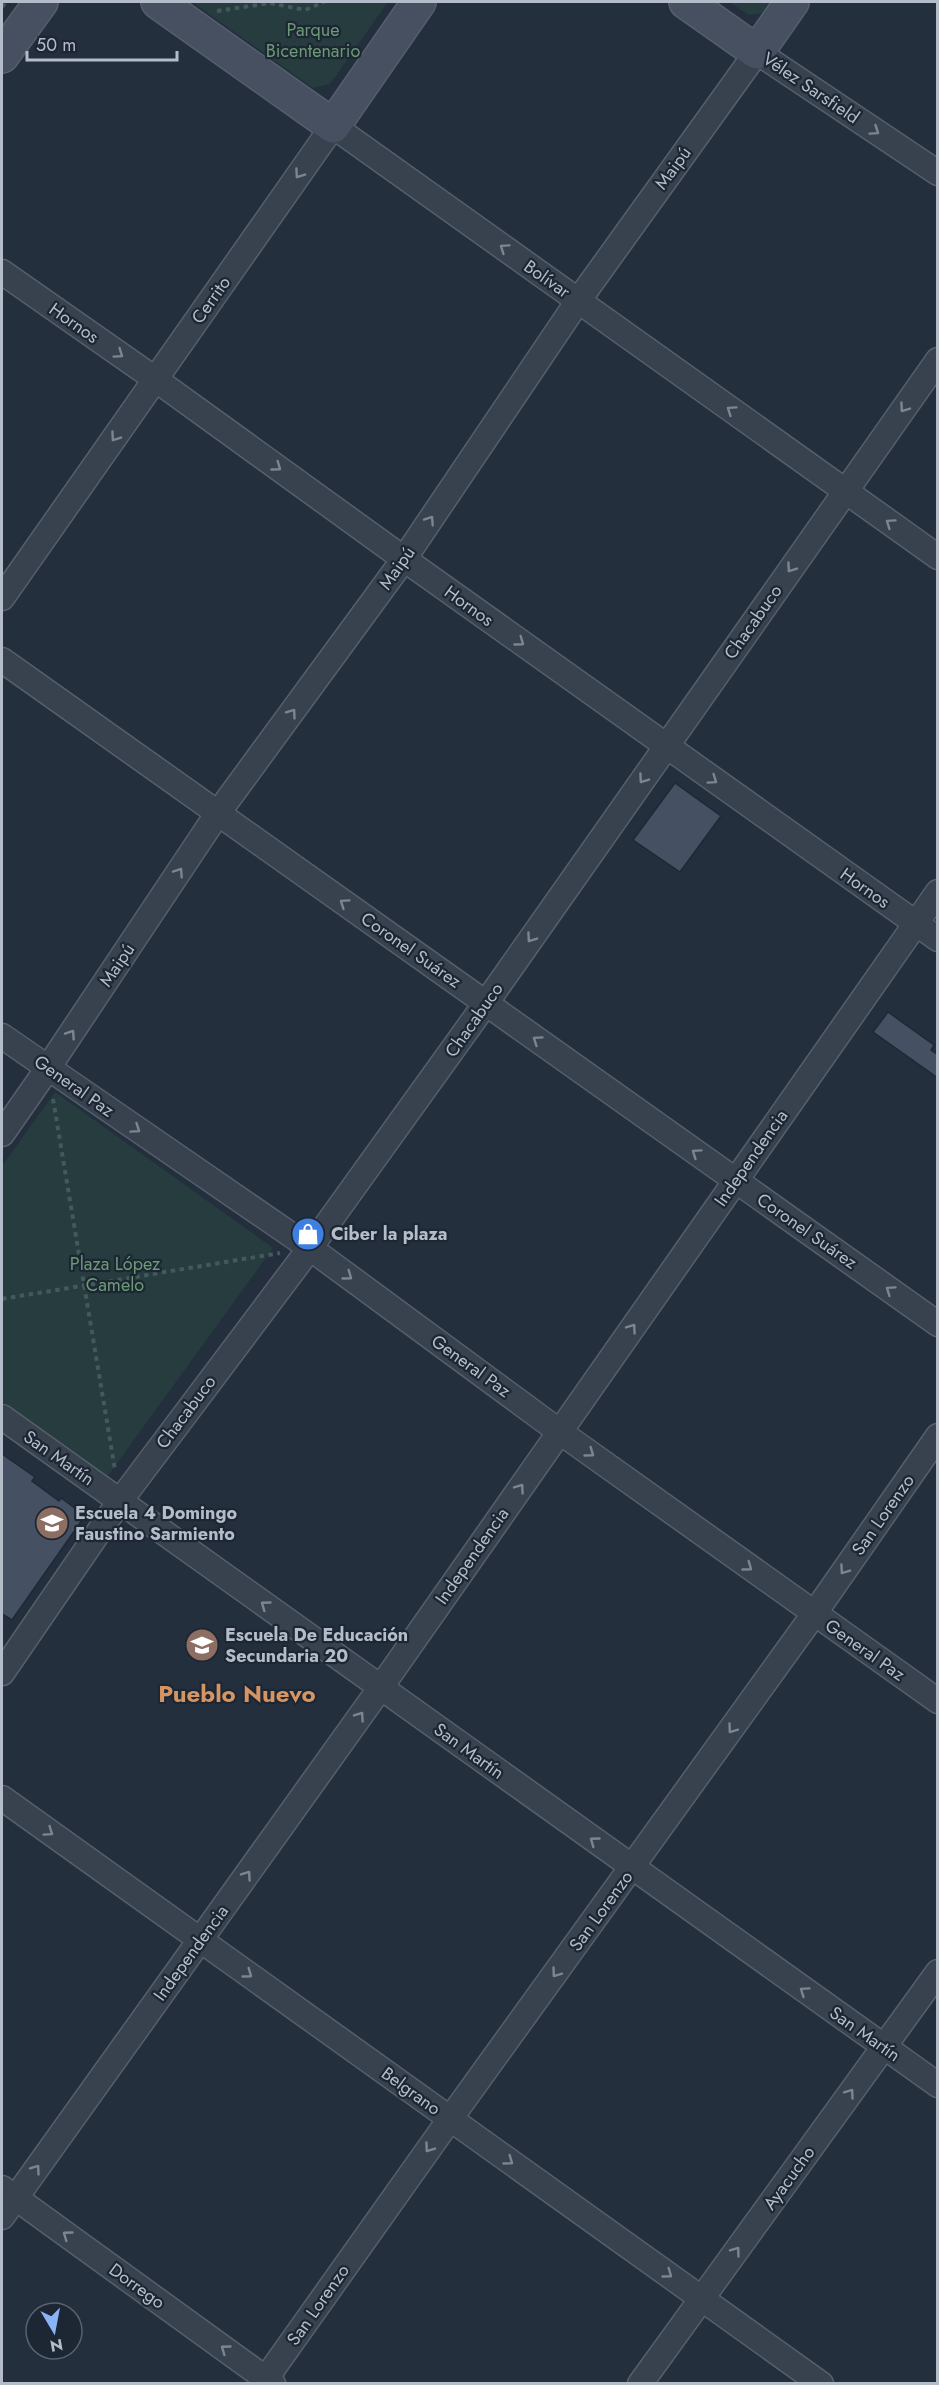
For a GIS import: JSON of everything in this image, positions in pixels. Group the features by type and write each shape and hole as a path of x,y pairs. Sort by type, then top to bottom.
{"street":[{"path":"2,56 41,2"},
{"name":"Bolívar","path":"158,2 938,556"},
{"name":"Cerrito","path":"2,598 419,2"},
{"name":"Vélez Sarsfield","path":"686,2 938,173"},
{"name":"Maipú","path":"2,1134 218,813 404,560 578,301 792,2"},
{"name":"Hornos","path":"2,272 938,939"},
{"name":"Chacabuco","path":"2,1674 120,1501 310,1248 486,1003 938,360"},
{"name":"Coronel Suárez","path":"2,660 938,1324"},
{"name":"Independencia","path":"6,2201 201,1940 938,892"},
{"name":"General Paz","path":"2,1036 310,1248 560,1432 938,1701"},
{"name":"San Martín","path":"2,1417 632,1869 938,2085"},
{"name":"San Lorenzo","path":"267,2382 450,2118 632,1869 938,1436"},
{"name":"Belgrano","path":"2,1798 821,2384"},
{"name":"Ayacucho","path":"640,2384 938,1972"},
{"name":"Dorrego","path":"6,2201 267,2382"}],"path":[{"path":"2,7 6,2"},
{"path":"228,2 230,9"},
{"path":"208,13 270,3 305,10 324,2"},
{"path":"48,1068 120,1501"},
{"path":"2,1299 310,1248"}],"green space":[{"name":"Parque Bicentenario","path":"192,2 388,2 330,84 313,88"},
{"path":"729,2 775,2 768,12 749,15"},
{"name":"Plaza López Camelo","path":"55,1092 273,1248 107,1477 2,1402 2,1166"}],"building":[{"path":"675,783 721,816 680,872 633,840"},
{"path":"888,1012 934,1045 931,1050 938,1055 938,1078 873,1032"},
{"path":"2,1454 35,1477 32,1481 59,1501 61,1498 80,1512 82,1520 12,1620 2,1614"}],"place":[{"name":"Ciber la plaza","path":"308,1234"},
{"name":"Escuela 4 Domingo Faustino Sarmiento","path":"52,1523"},
{"name":"Escuela De Educación Secundaria 20","path":"202,1645"}],"district":[{"name":"Pueblo Nuevo","path":"237,1694"}]}
